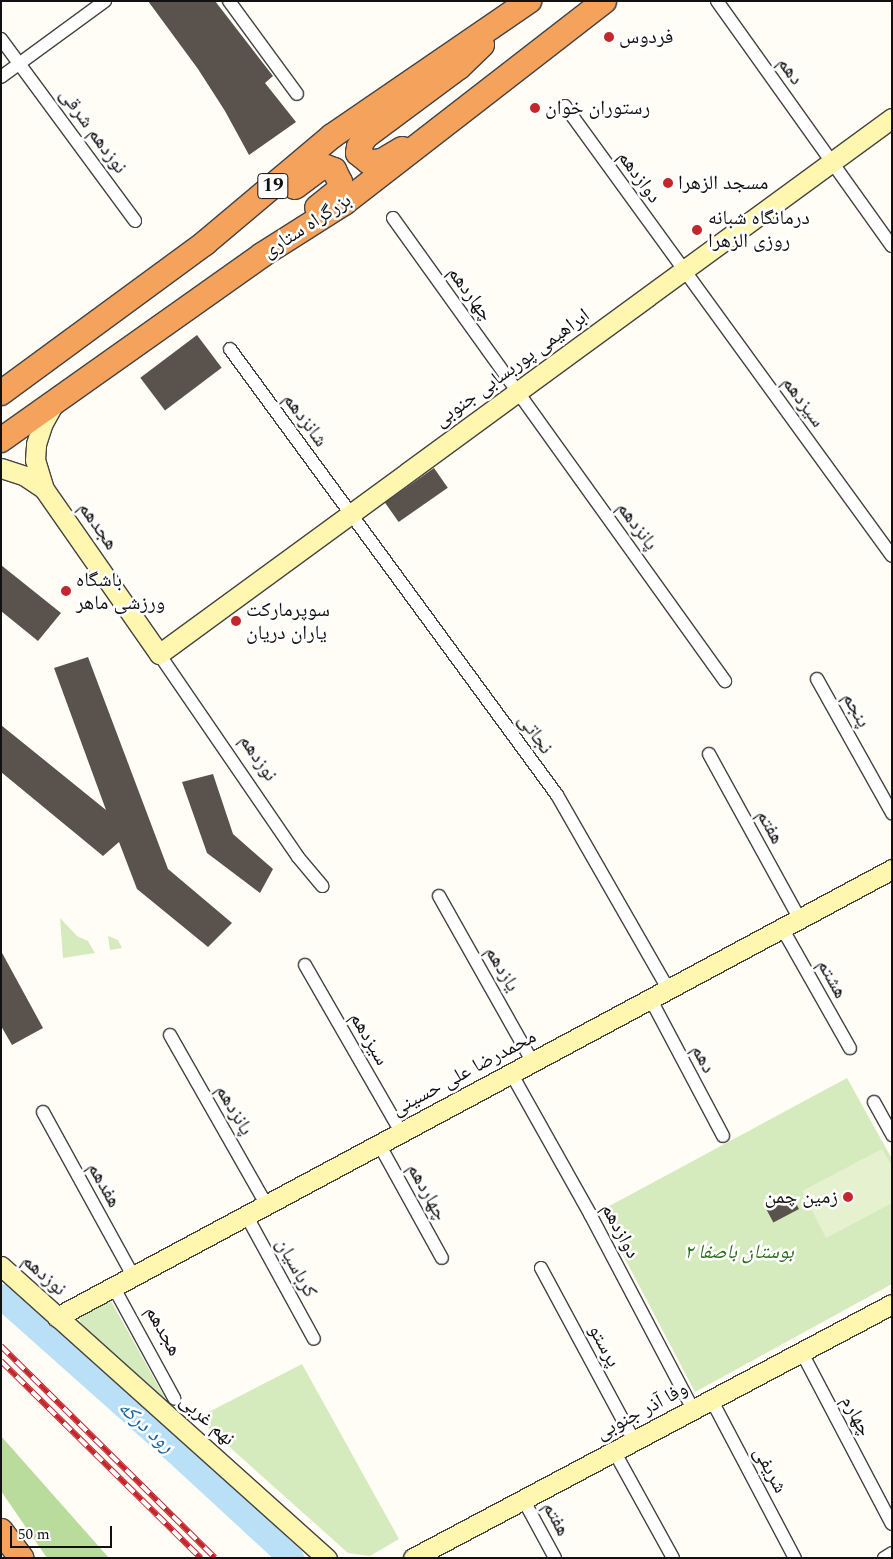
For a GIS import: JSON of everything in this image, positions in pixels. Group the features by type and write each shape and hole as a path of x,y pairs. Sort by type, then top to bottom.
{"highway":[{"name":"بزرگراه ستاری","path":"1,440 262,255 344,203 604,1"},
{"path":"450,119 382,161 369,162 358,153 366,136 459,67 520,7"},
{"name":"19","path":"1,393 204,243 332,136 520,7"},
{"path":"204,243 226,233 320,168 326,167 334,170 340,182 339,190 262,255"},
{"name":"19","path":"1,378 39,364"},
{"path":"1,1531 21,1558"}],"street":[{"path":"1,77 105,1"},
{"path":"229,1 297,94"},
{"name":"دهم","path":"717,1 892,246"},
{"name":"نوزدهم شرقی","path":"1,39 135,221"},
{"name":"دوازدهم","path":"565,106 683,271"},
{"name":"ابراهیمی پوربسابی جنوبی","path":"159,654 892,118"},
{"name":"چهاردهم","path":"393,218 518,392"},
{"name":"سیزدهم","path":"683,271 892,556"},
{"name":"شانزدهم","path":"230,349 351,514"},
{"name":"پانزدهم","path":"518,392 725,682"},
{"path":"44,489 35,460 36,444 43,423 54,402"},
{"name":"هجدهم","path":"1,468 25,476 44,489 159,654"},
{"name":"نجاتی","path":"351,514 557,795 668,989"},
{"name":"نوزدهم","path":"159,654 298,857 322,886"},
{"name":"پنجم","path":"817,679 892,812"},
{"name":"هفتم","path":"709,754 799,918"},
{"name":"محمدرضا علی حسینی","path":"56,1316 892,869"},
{"name":"یازدهم","path":"439,896 532,1062"},
{"name":"هشتم","path":"782,928 850,1048"},
{"name":"سیزدهم","path":"305,965 401,1132"},
{"name":"دهم","path":"650,998 723,1136"},
{"name":"پانزدهم","path":"170,1034 266,1204"},
{"name":"دوازدهم","path":"511,1073 590,1214 693,1409"},
{"path":"874,1102 892,1135"},
{"name":"هفدهم","path":"43,1112 133,1276"},
{"name":"چهاردهم","path":"379,1144 442,1258"},
{"name":"کرباسیان","path":"246,1215 314,1339"},
{"name":"نوزدهم","path":"1,1266 56,1316"},
{"name":"پرستو","path":"541,1268 634,1440"},
{"name":"هجدهم","path":"113,1286 174,1398"},
{"name":"وفا آذر جنوبی","path":"413,1558 434,1553 524,1499 892,1304"},
{"name":"نهم غربی","path":"56,1316 327,1558"},
{"name":"چهارم","path":"801,1351 892,1524"},
{"name":"شریفی","path":"711,1399 795,1558"},
{"path":"614,1451 673,1558"},
{"name":"هفتم","path":"524,1499 555,1558"},
{"path":"884,1558 892,1553"}],"green space":[{"path":"60,918 77,936 88,941 95,953 63,958"},
{"path":"108,936 118,940 122,948 110,950"},
{"name":"بوستان باصفا ۲","path":"847,1078 892,1159 892,1284 695,1392 600,1211"},
{"name":"زمین چمن","path":"882,1149 892,1166 892,1203 826,1238 802,1191"},
{"path":"107,1294 169,1405 81,1325 78,1313"},
{"path":"302,1364 399,1539 370,1556 348,1553 197,1418"},
{"path":"1,1436 109,1558 47,1558 1,1491"}],"building":[{"path":"148,1 215,1 273,76 265,83 296,122 249,155 225,111 198,69"},
{"path":"197,335 222,368 165,410 140,378"},
{"path":"434,468 448,488 399,522 385,502"},
{"path":"1,565 61,613 38,641 1,611"},
{"path":"88,657 168,869 232,923 208,947 137,889 119,842 103,856 1,772 1,725 106,810 54,668"},
{"path":"213,774 233,834 273,869 260,893 207,853 182,782"},
{"path":"1,951 43,1028 12,1045 1,1026"},
{"path":"791,1194 799,1209 773,1223 765,1208"}],"waterway":[{"name":"رود درکه","path":"1,1296 173,1449 291,1558"}],"railway":[{"path":"1,1346 215,1558"},
{"path":"1,1361 201,1558"}],"place":[{"name":"فردوس","path":"609,37"},
{"name":"رستوران خوان","path":"535,108"},
{"name":"مسجد الزهرا","path":"668,183"},
{"name":"درمانگاه شبانه روزی الزهرا","path":"697,230"},
{"name":"باشگاه ورزشی ماهر","path":"66,591"},
{"name":"سوپرمارکت یاران دریان","path":"236,621"},
{"name":"زمین چمن","path":"848,1197"}]}
